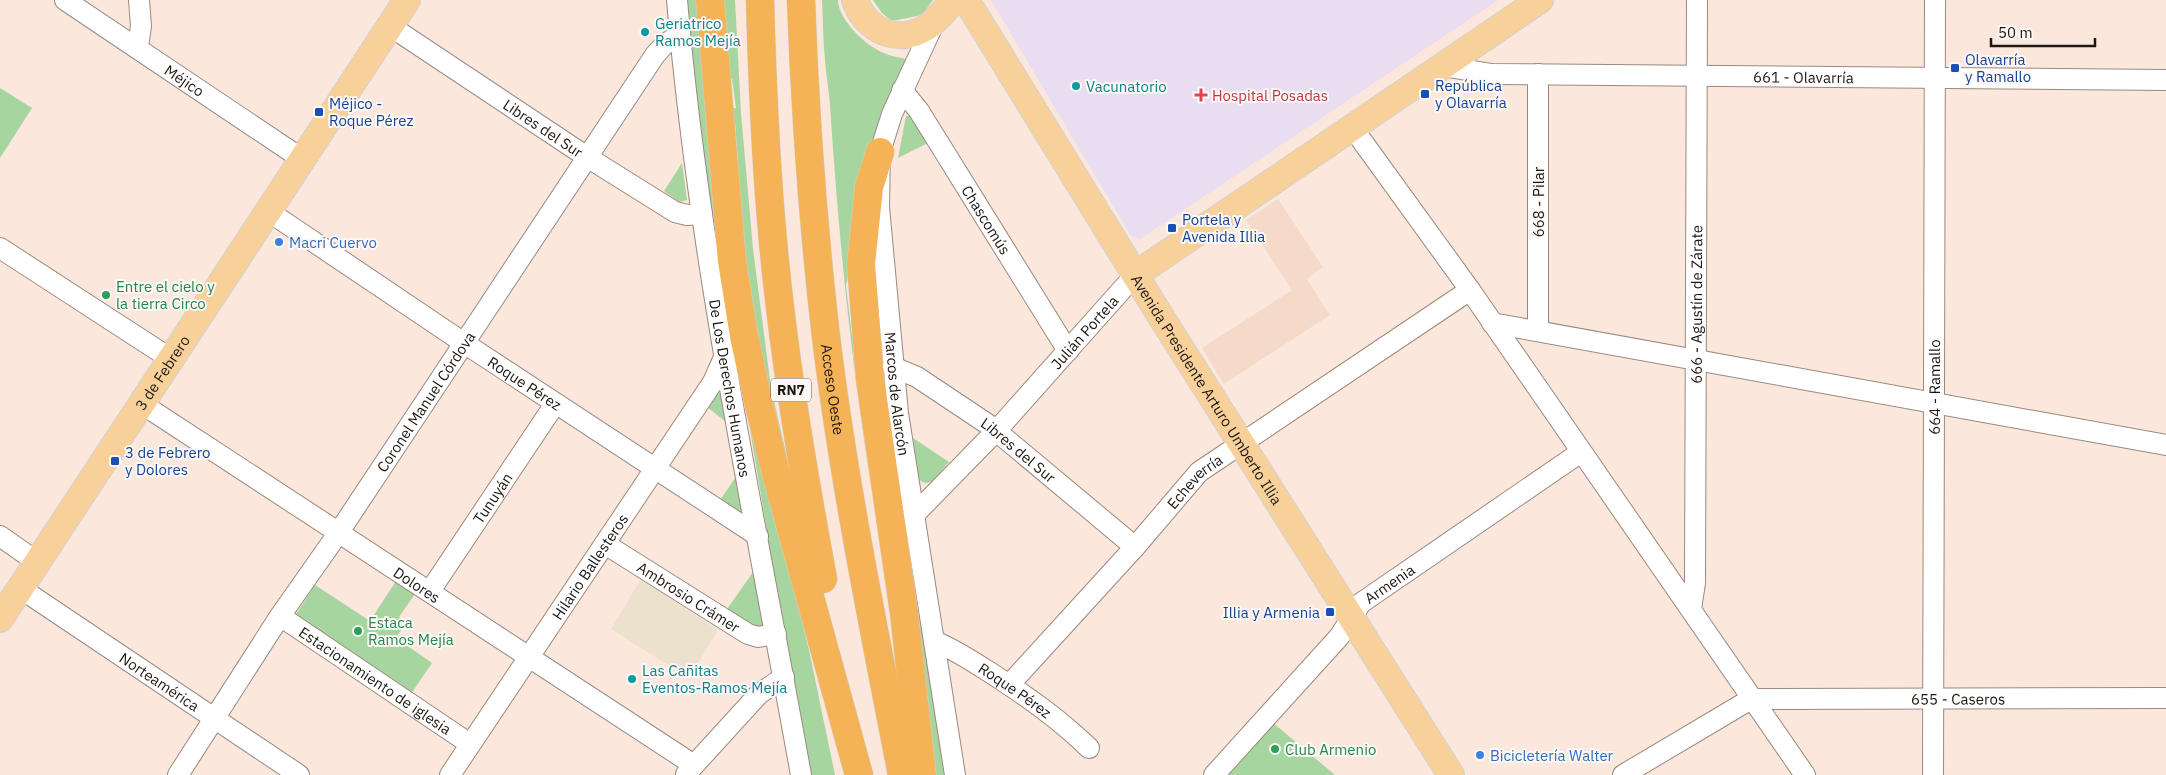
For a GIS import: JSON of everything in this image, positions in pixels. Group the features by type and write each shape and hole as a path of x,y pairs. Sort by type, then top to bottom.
{"highway":[{"path":"710,0 732,261 744,336 773,461 860,775"},
{"name":"RN7","path":"760,0 764,120 771,220 781,315 816,542 860,775"},
{"name":"Acceso Oeste","path":"801,0 805,109 814,226 826,338 845,470 902,775"},
{"path":"880,152 869,187 860,264 870,380 904,613 922,775"}],"main road":[{"name":"3 de Febrero","path":"0,619 407,0"},
{"name":"Marcos de Alarcón","path":"855,0 868,21 886,33 894,35 913,34 935,21 954,0"},
{"name":"Avenida Presidente Arturo Umberto Illia","path":"966,0 1135,275 1451,775"},
{"name":"Julián Portela","path":"1135,275 1540,0"}],"street":[{"name":"Méjico","path":"65,0 302,159"},
{"path":"138,48 141,26 139,0"},
{"name":"De Los Derechos Humanos","path":"677,0 702,214 725,355 801,775"},
{"name":"666 - Agustín de Zárate","path":"1691,609 1695,583 1697,0"},
{"name":"664 - Ramallo","path":"1933,775 1935,0"},
{"name":"Marcos de Alarcón","path":"935,21 902,90 880,152 879,207 893,367 907,475 955,775"},
{"name":"Libres del Sur","path":"390,26 587,157 674,212 687,216 702,214"},
{"name":"Coronel Manuel Córdova","path":"178,775 280,616 340,532 655,55 664,45 680,34"},
{"name":"661 - Olavarría","path":"1442,66 1492,74 2166,80"},
{"name":"668 - Pilar","path":"1538,74 1538,330"},
{"name":"Chascomús","path":"902,90 919,111 1068,351"},
{"path":"1352,127 1470,290 1805,775"},
{"name":"Roque Pérez","path":"268,211 555,404 758,536"},
{"path":"0,248 171,359"},
{"name":"Julián Portela","path":"914,515 997,430 1135,275"},
{"name":"Echeverría","path":"1009,685 1136,547 1199,472 1470,290"},
{"path":"1492,323 2166,445"},
{"name":"Hilario Ballesteros","path":"450,775 713,382 725,355"},
{"name":"Libres del Sur","path":"893,367 917,377 997,430 1136,547"},
{"name":"Dolores","path":"142,404 430,591 689,770"},
{"name":"Tunuyán","path":"430,591 555,404"},
{"name":"Armenia","path":"1214,775 1339,637 1351,616 1362,603 1582,452"},
{"path":"0,536 38,562"},
{"name":"Ambrosio Crámer","path":"605,544 748,634 758,637 776,634"},
{"name":"Norteamérica","path":"20,588 299,775"},
{"name":"Estacionamiento de iglesia","path":"280,616 470,744"},
{"name":"Roque Pérez","path":"934,641 957,651 1009,685 1060,721 1089,748"},
{"path":"689,770 759,694 784,677"},
{"name":"655 - Caseros","path":"1752,699 2166,698"},
{"path":"1624,775 1752,699"}],"shaded area":[{"name":"Hospital Posadas","path":"991,0 1498,0 1140,239 1131,236"},
{"path":"1278,199 1323,267 1307,279 1330,315 1224,384 1202,348 1292,290 1246,220"},
{"path":"641,579 718,630 689,678 611,629"}],"green space":[{"path":"684,0 701,0 736,345 712,226"},
{"path":"716,0 735,0 741,113 753,249 771,388 790,470 779,472 752,351 735,123 724,118 724,109 736,108 732,79 727,80"},
{"path":"822,0 838,0 843,17 856,34 873,47 889,55 908,60 846,285 852,337 860,350 853,353 886,566 866,452 850,337 830,99 825,66"},
{"path":"873,0 933,0 922,15 892,21 882,13"},
{"path":"0,88 32,108 0,158"},
{"path":"906,116 912,116 928,143 898,158"},
{"path":"682,163 687,200 679,202 664,191"},
{"path":"736,345 809,650 835,775 809,775"},
{"path":"722,393 726,422 707,407 717,394"},
{"path":"890,410 946,775 928,775"},
{"path":"913,438 949,462 932,482 925,483 919,480"},
{"path":"736,477 743,511 739,512 720,500"},
{"path":"756,568 767,627 755,630 727,609"},
{"name":"Estaca Ramos Mejía","path":"398,578 417,591 399,617 406,623 396,638 432,663 411,694 294,617 315,585 370,621"},
{"name":"Club Armenio","path":"1272,722 1335,775 1223,775"}],"place":[{"name":"Geriatrico Ramos Mejía","path":"645,32"},
{"name":"Olavarría y Ramallo","path":"1955,68"},
{"name":"Vacunatorio","path":"1076,86"},
{"name":"República y Olavarría","path":"1425,94"},
{"name":"Hospital Posadas","path":"1201,95"},
{"name":"Méjico - Roque Pérez","path":"319,112"},
{"name":"Portela y Avenida Illia","path":"1172,228"},
{"name":"Macri Cuervo","path":"279,242"},
{"name":"Entre el cielo y la tierra Circo","path":"106,295"},
{"name":"3 de Febrero y Dolores","path":"115,461"},
{"name":"Illia y Armenia","path":"1330,612"},
{"name":"Estaca Ramos Mejía","path":"358,631"},
{"name":"Las Cañitas Eventos-Ramos Mejía","path":"632,679"},
{"name":"Club Armenio","path":"1275,749"},
{"name":"Bicicletería Walter","path":"1480,755"}]}
